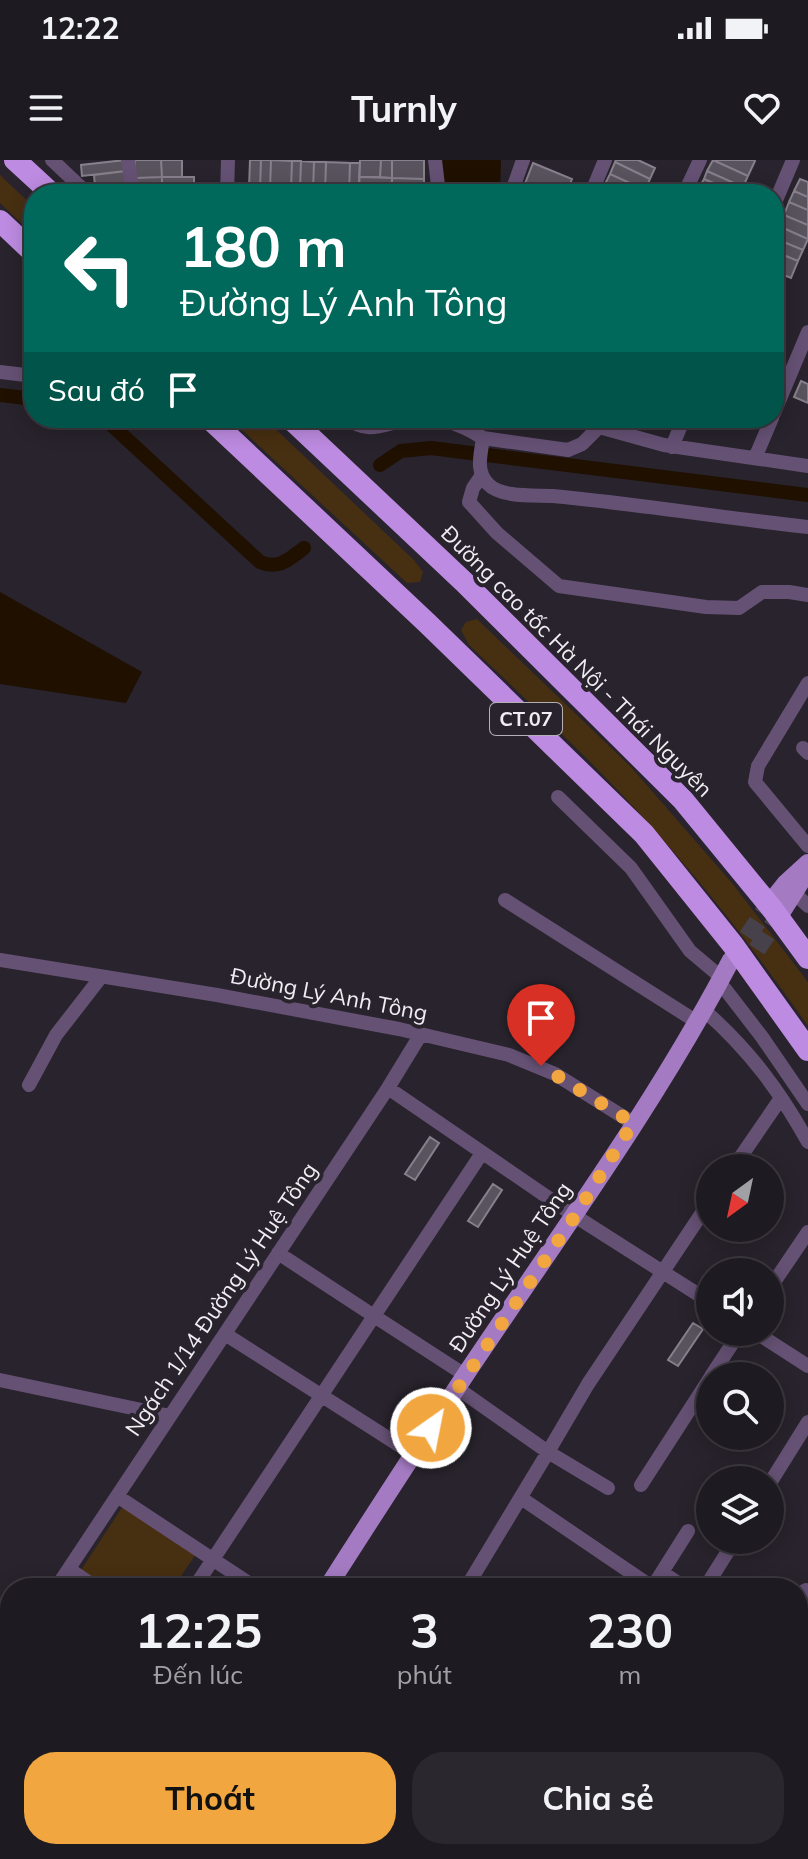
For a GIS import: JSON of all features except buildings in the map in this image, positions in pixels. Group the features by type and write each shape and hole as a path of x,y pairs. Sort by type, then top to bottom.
{"highway":[{"path":"15,160 41,184"},
{"path":"0,221 24,244"},
{"name":"CT.07","path":"220,428 427,623 644,834 724,933 808,1050"},
{"name":"Đường cao tốc Hà Nội - Thái Nguyên","path":"301,428 464,582 683,800 808,958"}],"main road":[{"path":"789,898 808,863"},
{"path":"789,898 808,870"},
{"name":"Đường Lý Huệ Tông","path":"333,1578 461,1382 575,1216 736,966"}],"street":[{"path":"52,160 77,184"},
{"path":"128,160 132,184"},
{"path":"227,184 228,160"},
{"path":"435,160 438,184"},
{"path":"511,160 513,184"},
{"path":"514,184 523,160"},
{"path":"595,184 605,160"},
{"path":"689,184 700,160"},
{"path":"783,184 793,160"},
{"path":"784,390 808,332"},
{"path":"0,372 24,375"},
{"path":"466,428 482,441 568,450 582,444 592,428"},
{"path":"611,428 672,447 808,466"},
{"path":"672,447 680,428"},
{"path":"755,458 768,428"},
{"path":"482,441 480,468 469,502 497,533 559,586 706,607 739,608 762,592 808,595"},
{"path":"480,468 489,486 501,492 808,527"},
{"path":"808,683 758,766 755,782 808,846"},
{"path":"558,797 631,868 690,951 724,984 808,1104"},
{"path":"505,900 737,1039 781,1098 808,1142"},
{"name":"Đường Lý Anh Tông","path":"0,960 217,995 421,1034 509,1055 541,1066 633,1123"},
{"path":"29,1085 56,1035 101,977"},
{"name":"Ngách 1/14 Đường Lý Huệ Tông","path":"63,1578 421,1034"},
{"path":"388,1088 575,1216 696,1293"},
{"path":"743,1154 781,1098"},
{"path":"201,1578 482,1153"},
{"path":"472,1578 588,1384 696,1222"},
{"path":"784,1267 808,1232"},
{"path":"278,1253 374,1316 548,1452 608,1488"},
{"path":"225,1334 413,1454"},
{"path":"777,1346 808,1366"},
{"path":"0,1380 170,1416"},
{"path":"641,1485 696,1400"},
{"path":"781,1466 808,1422"},
{"path":"117,1496 241,1578"},
{"path":"521,1498 639,1578"},
{"path":"658,1578 688,1531"},
{"path":"711,1578 726,1554"},
{"path":"69,1569 82,1578"},
{"path":"662,1572 671,1578"}],"shaded area":[{"path":"441,160 501,160 500,184 443,184"},
{"path":"0,175 24,198 24,226 0,203"},
{"path":"240,428 275,428 414,560 423,572 420,582 407,583"},
{"path":"0,592 142,672 126,703 0,684"},
{"path":"477,619 631,767 732,883 808,982 808,1026 729,919 654,829 576,748 469,645 461,630 466,622"},
{"path":"123,1506 196,1554 180,1578 93,1578 81,1570"}],"waterway":[{"path":"0,395 24,398"},
{"path":"115,428 260,562 278,564 304,548"},
{"path":"380,465 401,451 431,448 808,495"}],"tunnel":[{"path":"732,959 773,899"},
{"path":"742,972 783,910"}],"route":[{"path":"431,1428 575,1216 633,1123 541,1066"}]}
